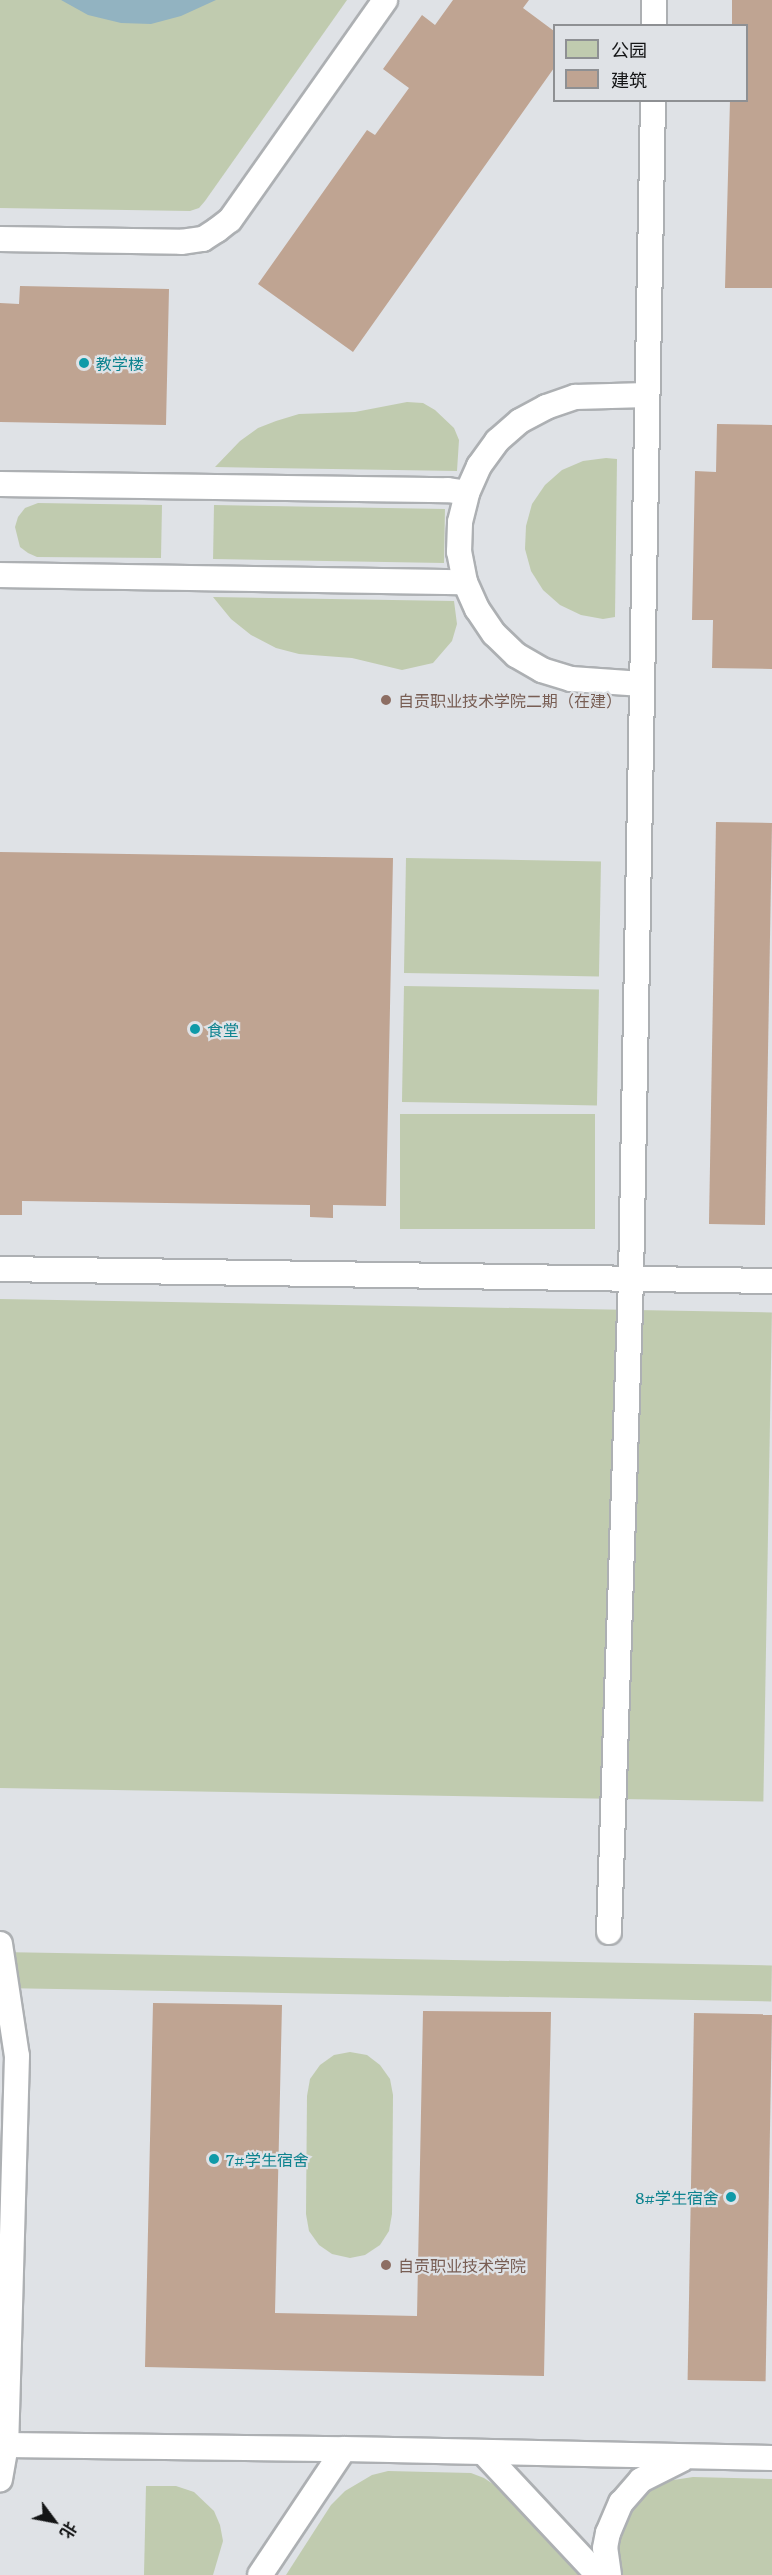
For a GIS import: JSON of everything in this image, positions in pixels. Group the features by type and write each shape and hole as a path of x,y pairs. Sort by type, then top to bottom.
{"lane":[{"path":"0,239 181,242 203,239 230,220 385,0"},
{"path":"654,0 654,24"},
{"path":"609,1932 631,1279 653,102"},
{"path":"642,684 571,680 542,670 516,655 495,634 477,609 465,582 459,552 460,522 466,493 480,466 497,441 520,421 546,406 575,397 647,395"},
{"path":"0,484 436,490 466,493"},
{"path":"0,575 465,582"},
{"path":"0,1269 772,1281"},
{"path":"0,1944 16,2056 6,2445 0,2479"},
{"path":"6,2445 772,2458"},
{"path":"260,2575 344,2449"},
{"path":"483,2452 598,2575"},
{"path":"609,2575 606,2548 608,2533 613,2518 630,2491 653,2472 693,2457"}],"green space":[{"path":"0,0 347,0 205,201 199,208 190,211 0,208"},
{"path":"407,402 423,403 435,410 454,428 459,440 457,471 215,467 240,441 258,428 276,421 299,414 355,412"},
{"path":"617,459 615,617 603,619 581,615 560,605 543,590 531,571 525,549 526,526 532,504 545,485 562,470 583,461"},
{"path":"38,503 162,505 161,558 37,557 28,553 20,547 15,527 18,517 25,508"},
{"path":"214,505 445,509 444,563 213,559"},
{"path":"213,597 454,601 457,624 452,641 433,663 402,670 352,658 299,654 276,648 251,635 231,619"},
{"path":"406,858 601,861 599,976 404,973"},
{"path":"404,986 599,989 597,1105 402,1102"},
{"path":"400,1114 595,1114 595,1229 400,1229"},
{"path":"0,1299 772,1312 763,1801 0,1788"},
{"path":"0,1952 772,1965 771,2001 0,1988"},
{"path":"350,2052 367,2055 380,2065 390,2079 393,2095 392,2214 389,2231 380,2245 365,2255 350,2258 332,2254 319,2245 309,2231 306,2214 307,2096 310,2079 320,2065 334,2055"},
{"path":"388,2471 471,2473 484,2478 499,2488 580,2575 286,2575 331,2505 345,2491 372,2475"},
{"path":"693,2477 772,2479 772,2575 623,2575 619,2551 620,2536 632,2508 643,2496 667,2481"},
{"path":"146,2486 176,2486 194,2492 214,2511 223,2541 213,2575 144,2575"}],"water":[{"path":"61,0 216,0 181,16 151,24 121,23 88,15"}],"building":[{"path":"453,0 529,0 523,8 553,30 553,69 353,352 258,284 367,130 375,135 409,88 383,69 422,15 435,25"},
{"path":"732,0 772,0 772,288 725,288 730,102 748,102 748,24 732,24"},
{"name":"教学楼","path":"20,286 169,289 166,425 0,422 0,303 19,304"},
{"path":"717,424 772,425 772,669 712,668 713,620 692,620 695,471 716,472"},
{"path":"716,822 772,823 765,1225 709,1224"},
{"name":"食堂","path":"0,852 393,858 386,1206 333,1205 333,1218 310,1217 310,1205 22,1201 22,1215 0,1215"},
{"path":"153,2003 282,2005 275,2313 417,2316 423,2011 551,2012 544,2376 145,2367"},
{"name":"8#学生宿舍","path":"694,2013 772,2014 766,2381 688,2380"}],"place":[{"name":"教学楼","path":"84,363"},
{"name":"自贡职业技术学院二期（在建）","path":"386,700"},
{"name":"食堂","path":"195,1029"},
{"name":"7#学生宿舍","path":"214,2159"},
{"name":"8#学生宿舍","path":"731,2197"},
{"name":"自贡职业技术学院","path":"386,2265"}]}
